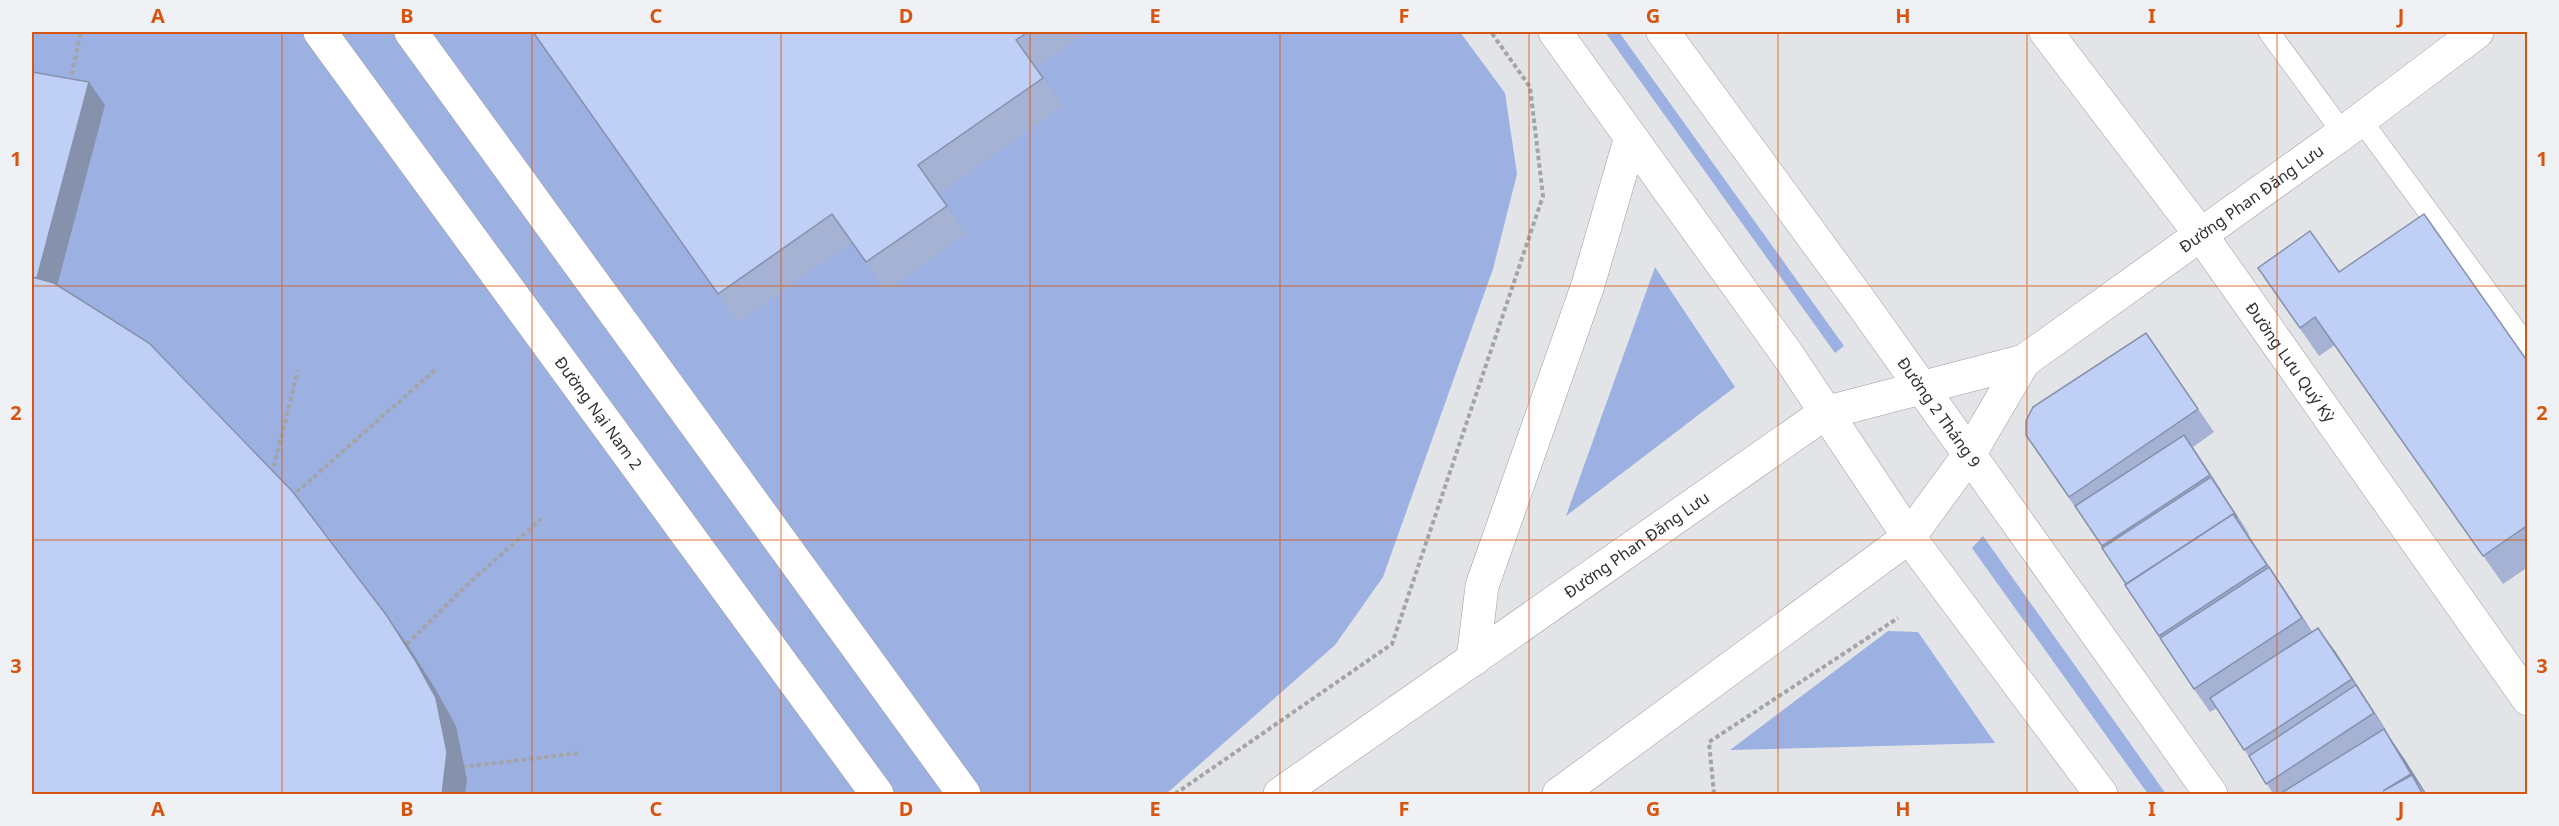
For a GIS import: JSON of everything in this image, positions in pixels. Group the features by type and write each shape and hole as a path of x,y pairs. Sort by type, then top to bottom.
{"street":[{"name":"Đường Nại Nam 2","path":"320,32 877,795"},
{"path":"411,32 964,795"},
{"path":"1555,32 1630,140 1787,354 1909,537 2102,795"},
{"name":"Đường 2 Tháng 9","path":"1663,32 1923,389 2211,795"},
{"name":"Đường Lưu Quý Kỳ","path":"2046,32 2201,235 2528,699"},
{"name":"Đường Phan Đăng Lưu","path":"1280,795 1825,413 2024,361 2352,126 2477,32"},
{"path":"1473,660 1482,586 1588,285 1630,140"},
{"name":"Đường Phan Đăng Lưu","path":"1560,794 1909,537 1969,455 2024,361"}],"lane":[{"path":"2269,32 2352,126 2528,347"}],"path":[{"path":"69,87 81,32"},
{"path":"1175,795 1392,644 1543,196 1530,87 1491,32"},
{"path":"289,499 436,369"},
{"path":"270,485 298,370"},
{"path":"407,644 467,585 541,519"},
{"path":"1714,795 1709,742 1898,618"},
{"path":"458,769 468,765 580,753"}],"shaded area":[{"path":"32,32 1460,32 1505,93 1517,174 1493,269 1383,577 1335,645 1166,794 32,794"},
{"path":"1605,32 1619,32 1844,346 1835,353"},
{"path":"1655,267 1735,387 1566,516"},
{"path":"1983,536 2166,794 2148,794 1972,548"},
{"path":"1888,631 1918,632 1995,743 1730,750"}],"building":[{"path":"533,32 1028,32 1016,40 1043,78 918,165 947,206 866,262 832,214 718,294"},
{"path":"32,72 89,82 37,278 32,277"},
{"path":"2424,214 2528,362 2528,525 2483,556 2315,317 2300,328 2258,268 2310,231 2339,272"},
{"path":"32,277 54,283 149,343 293,492 387,616 436,698 447,752 442,795 32,795"},
{"path":"2146,333 2198,409 2069,497 2026,435 2026,421 2033,407"},
{"path":"2184,435 2210,475 2102,546 2075,506"},
{"path":"2211,477 2237,517 2233,514 2126,584 2102,548"},
{"path":"2233,514 2267,565 2159,636 2125,585"},
{"path":"2269,567 2302,618 2194,689 2160,638"},
{"path":"2318,628 2352,679 2244,750 2210,698"},
{"path":"2356,685 2374,713 2266,784 2249,756"},
{"path":"2384,729 2411,774 2383,791 2412,775 2423,795 2278,795"}]}
